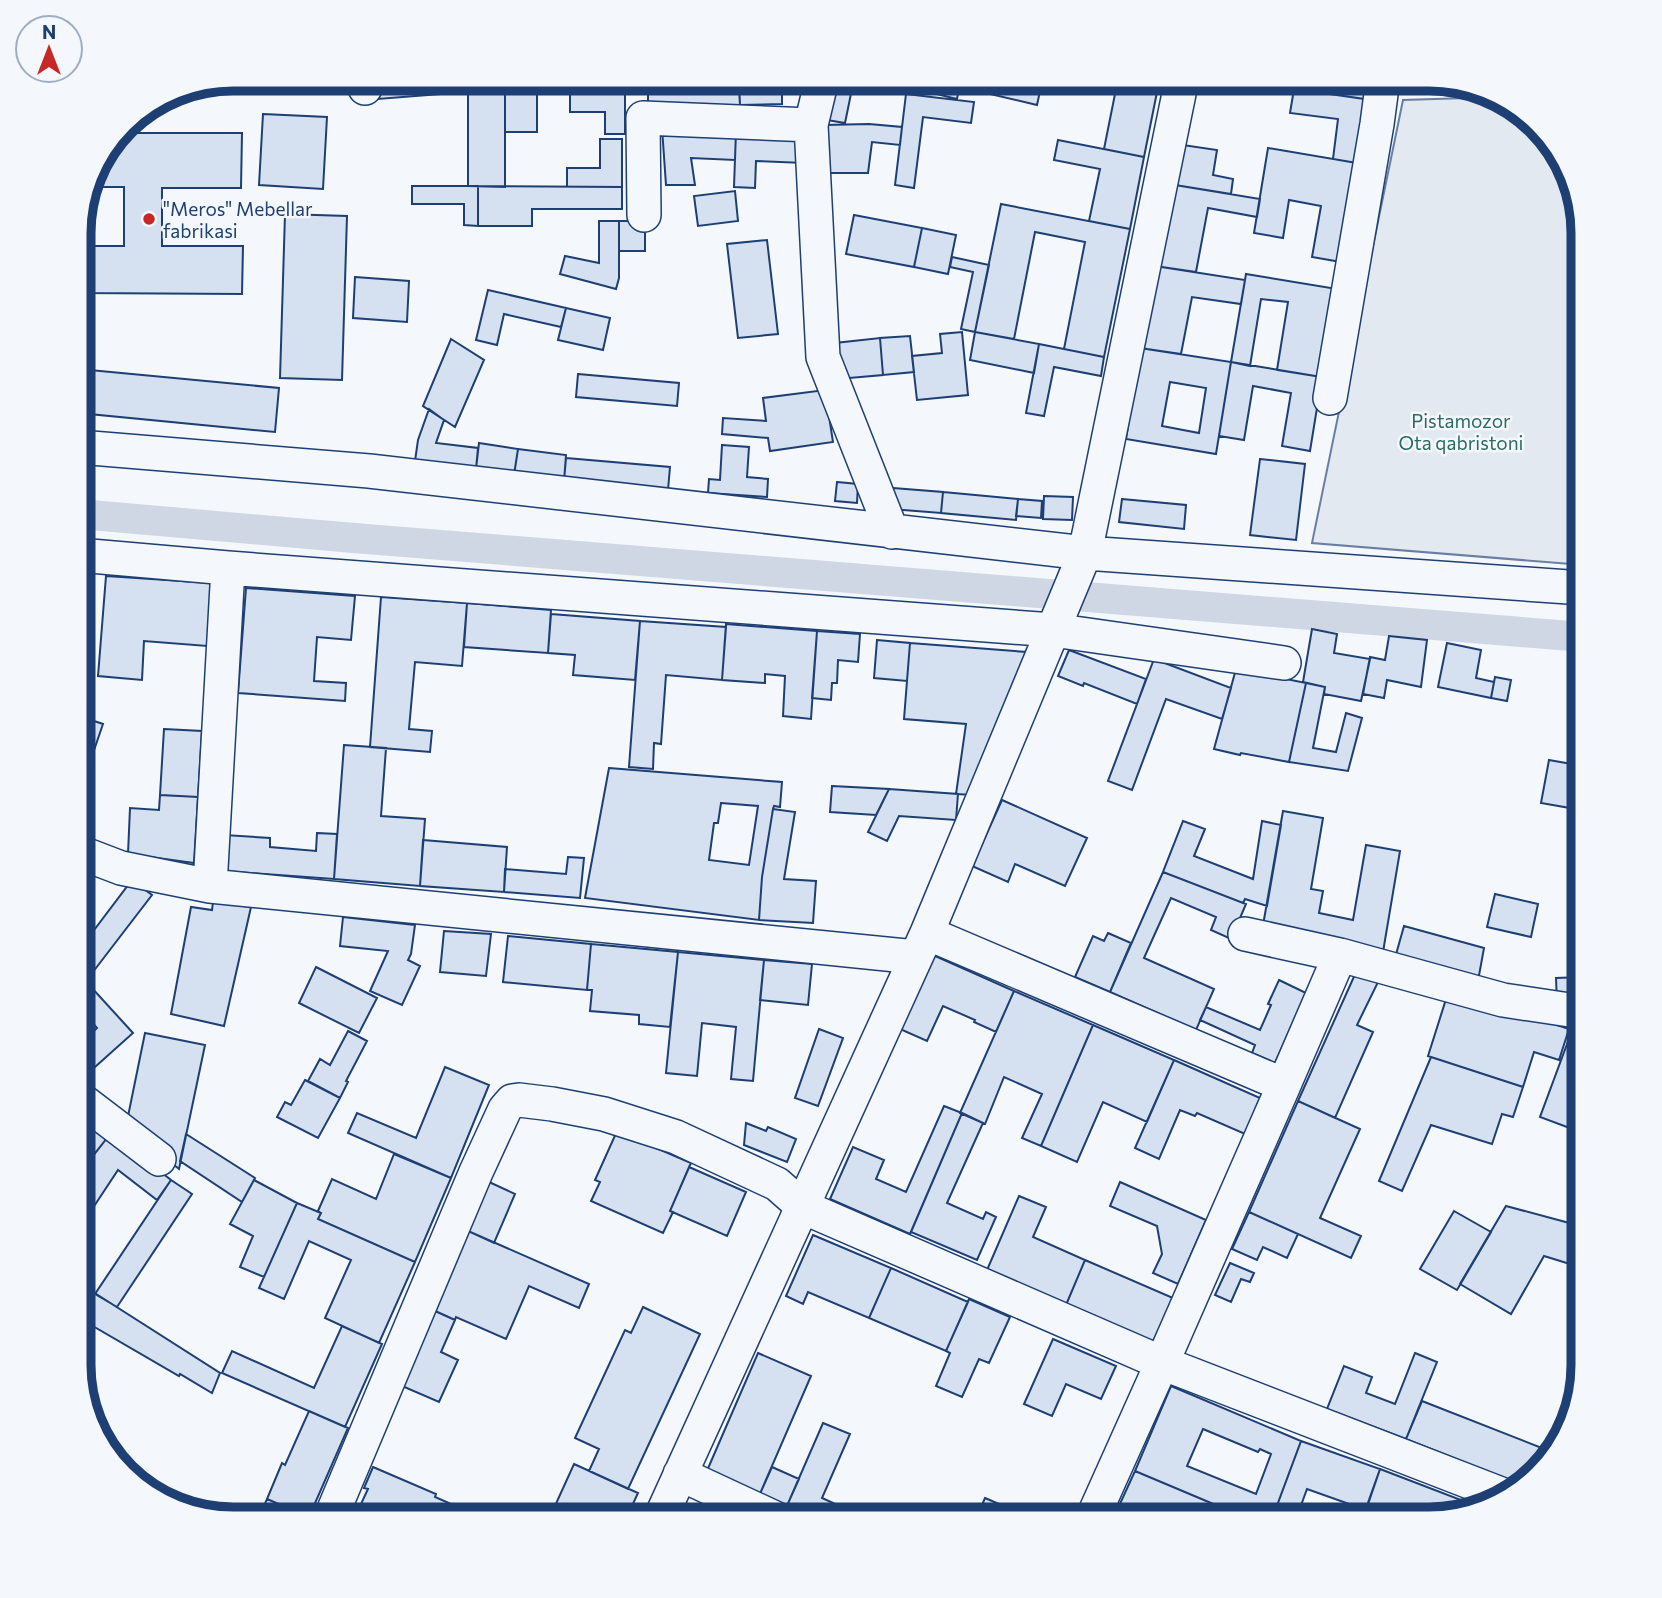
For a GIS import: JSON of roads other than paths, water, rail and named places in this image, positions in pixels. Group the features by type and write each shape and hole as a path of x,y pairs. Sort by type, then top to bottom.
{"street":[{"path":"819,91 811,125 823,357 892,532"},
{"path":"665,1507 922,945 1085,554 1180,91"},
{"path":"1330,398 1381,91"},
{"path":"644,215 643,118 811,125"},
{"path":"91,448 369,471 1085,554 1571,587"},
{"path":"91,556 1053,630 1284,663"},
{"path":"210,887 228,568"},
{"path":"91,857 121,868 210,887 922,945 1284,1085"},
{"path":"1245,934 1340,955 1503,1000 1571,1010"},
{"path":"1097,1507 1340,955"},
{"path":"335,1507 476,1172 505,1109 512,1101 519,1100 604,1114 676,1136 777,1184 803,1207 1162,1363 1494,1491"},
{"path":"91,1107 159,1159"},
{"path":"680,1474 751,1507"}],"waterway":[{"path":"91,515 1571,636"}],"place":[{"name":"\"Meros\" Mebellar fabrikasi","path":"149,219"}],"park label":[{"name":"Pistamozor Ota qabristoni","path":"1461,431"}]}
